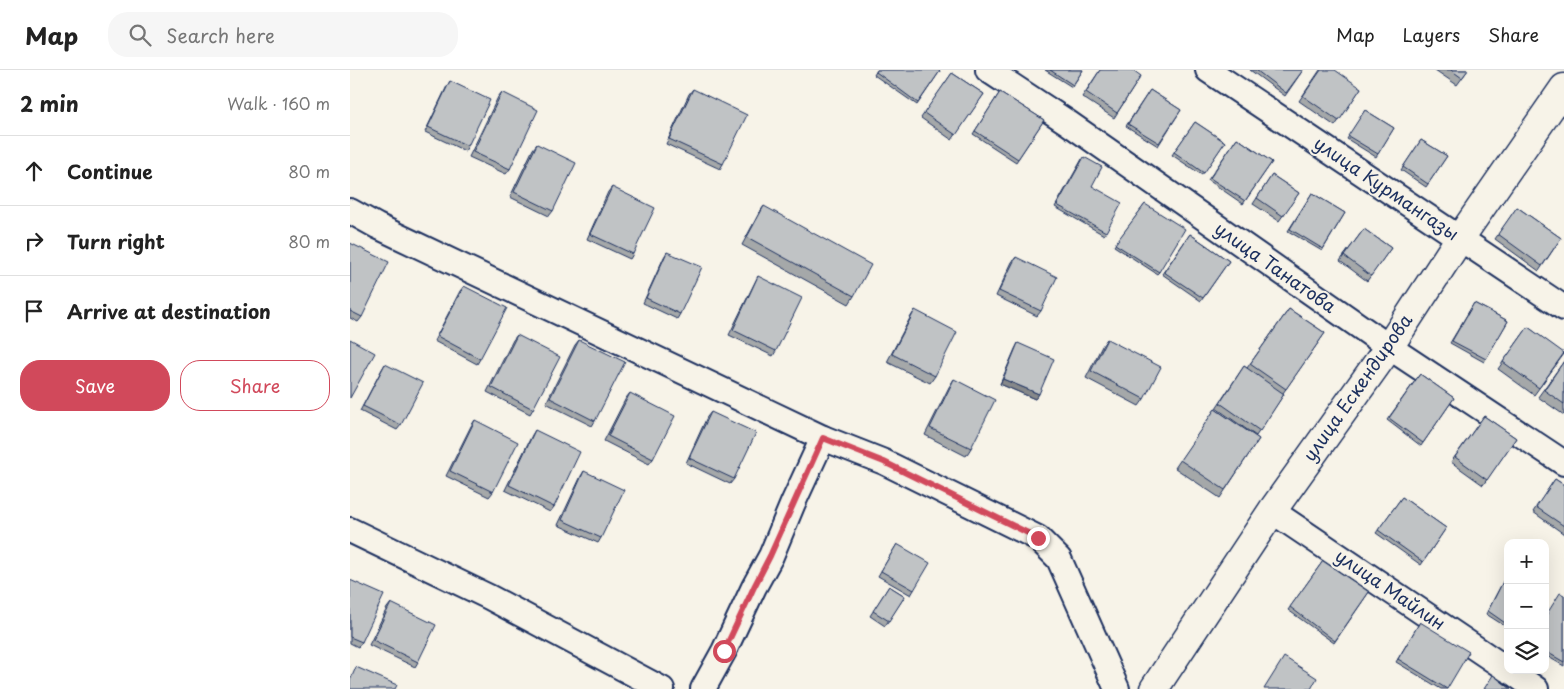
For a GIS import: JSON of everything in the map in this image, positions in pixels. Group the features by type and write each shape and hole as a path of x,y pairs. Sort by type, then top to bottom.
{"street":[{"name":"улица Танатова","path":"988,70 1067,122 1388,346 1564,464"},
{"name":"улица Курмангазы","path":"1208,70 1564,308"},
{"name":"улица Ескендирова","path":"1154,689 1272,511 1388,346 1564,88"},
{"path":"350,211 376,226 823,438 884,462 1038,538 1059,560 1117,689"},
{"path":"703,689 724,651 770,556 823,438"},
{"name":"улица Майлин","path":"1272,511 1504,667"},
{"path":"350,530 498,602 662,689"},
{"name":"улица Майлин","path":"1514,674 1536,689"}],"building":[{"path":"877,70 940,71 918,103 876,72"},
{"path":"1050,70 1083,70 1073,85"},
{"path":"1100,70 1133,70 1141,76 1117,113 1086,92"},
{"path":"1256,70 1303,70 1286,93"},
{"path":"1321,70 1335,70 1361,88 1339,121 1303,96"},
{"path":"1451,70 1468,70 1462,78"},
{"path":"952,73 984,94 956,135 924,113"},
{"path":"450,81 490,100 468,146 428,127"},
{"path":"693,89 747,115 723,164 669,139"},
{"path":"1150,90 1181,110 1159,143 1128,124"},
{"path":"502,92 538,110 510,169 473,152"},
{"path":"1000,92 1044,120 1018,159 975,131"},
{"path":"1365,110 1394,128 1378,154 1348,136"},
{"path":"1195,122 1225,142 1204,173 1174,152"},
{"path":"1237,138 1272,162 1245,201 1210,178"},
{"path":"1421,140 1447,156 1428,184 1403,167"},
{"path":"537,144 576,163 553,211 514,192"},
{"path":"1084,157 1102,167 1092,186 1122,203 1106,232 1057,205"},
{"path":"1272,175 1299,193 1283,216 1257,198"},
{"path":"612,187 655,208 633,254 590,234"},
{"path":"1312,193 1345,213 1323,249 1290,229"},
{"path":"1145,204 1185,229 1159,272 1115,244"},
{"path":"764,206 871,265 854,296 747,237"},
{"path":"1517,207 1561,238 1542,266 1498,234"},
{"path":"1364,229 1391,248 1371,276 1344,256"},
{"path":"1190,234 1229,261 1203,298 1164,272"},
{"path":"350,243 389,262 362,317 350,311"},
{"path":"667,252 702,267 680,314 646,298"},
{"path":"1016,257 1057,277 1041,311 999,291"},
{"path":"758,276 802,298 776,351 733,330"},
{"path":"464,286 507,308 480,359 437,336"},
{"path":"1474,303 1508,321 1486,359 1452,341"},
{"path":"1289,309 1325,333 1286,389 1250,364"},
{"path":"915,310 957,332 935,376 892,354"},
{"path":"1528,327 1564,353 1539,388 1503,362"},
{"path":"517,335 560,357 533,409 491,387"},
{"path":"350,339 375,353 350,398"},
{"path":"1107,339 1161,367 1144,399 1091,371"},
{"path":"579,340 625,362 595,421 550,398"},
{"path":"1018,343 1054,359 1039,394 1003,379"},
{"path":"1564,361 1564,404 1544,390"},
{"path":"385,364 423,383 401,425 363,406"},
{"path":"1244,366 1284,394 1260,431 1220,403"},
{"path":"1420,374 1454,398 1423,443 1389,418"},
{"path":"954,379 995,400 971,448 930,428"},
{"path":"630,393 675,416 653,459 608,436"},
{"path":"1215,409 1259,439 1225,490 1180,460"},
{"path":"711,412 756,433 734,479 689,458"},
{"path":"1484,416 1516,438 1487,480 1455,457"},
{"path":"475,420 518,442 493,492 450,471"},
{"path":"535,430 580,452 554,507 509,485"},
{"path":"584,471 624,490 601,538 562,520"},
{"path":"1555,479 1564,485 1564,526 1536,507"},
{"path":"1402,497 1446,528 1423,562 1378,530"},
{"path":"897,544 930,563 914,590 881,571"},
{"path":"1323,561 1369,592 1335,641 1290,607"},
{"path":"350,580 384,595 362,642 350,637"},
{"path":"1504,580 1504,622 1488,611"},
{"path":"889,586 905,596 889,621 873,611"},
{"path":"1560,593 1564,595 1564,662 1549,653 1549,611"},
{"path":"391,603 436,625 418,662 373,640"},
{"path":"1420,622 1469,652 1447,689 1398,659"},
{"path":"1284,657 1317,678 1311,689 1264,689"},
{"path":"356,667 397,685 395,689 350,689 350,681"},
{"path":"1493,675 1511,689 1484,689"}],"route":[{"path":"724,651 784,526 823,438 884,462 1038,538"}]}
